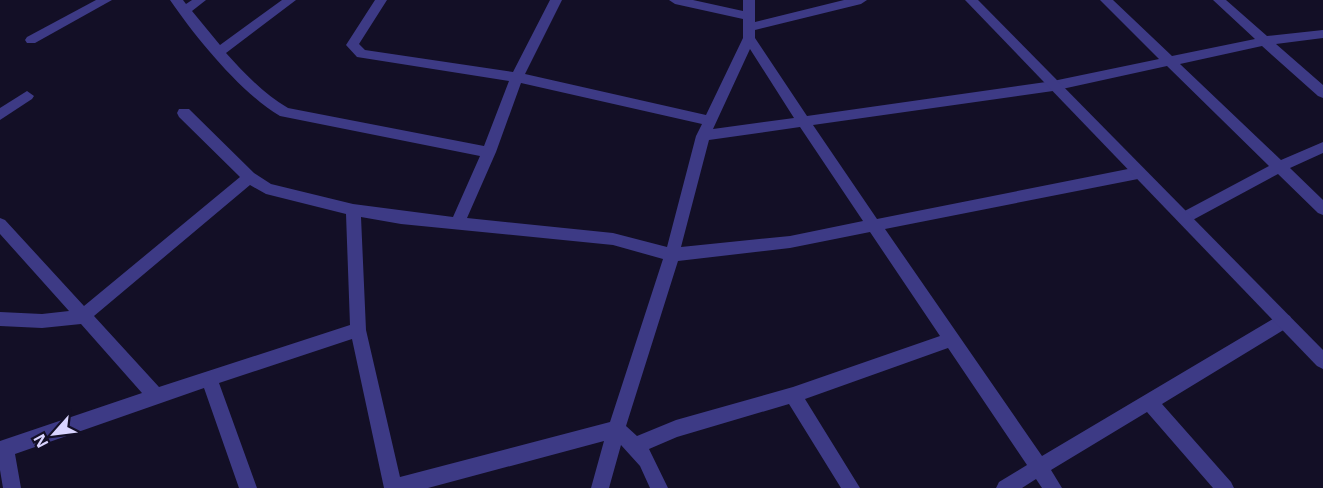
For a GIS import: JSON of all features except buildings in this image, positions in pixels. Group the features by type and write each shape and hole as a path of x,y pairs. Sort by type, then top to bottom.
{"street":[{"path":"31,40 106,0"},
{"path":"200,0 181,5 255,92 271,106 285,112 489,153"},
{"path":"220,51 290,0"},
{"path":"381,0 352,45 361,54 517,77 710,121"},
{"path":"457,224 489,153 517,77 556,0"},
{"path":"675,0 749,27 861,0"},
{"path":"600,488 616,429 672,255 704,136 749,27 749,0"},
{"path":"971,0 1323,361"},
{"path":"1106,0 1323,209"},
{"path":"1219,0 1323,93"},
{"path":"749,27 804,123 1053,488"},
{"path":"704,136 1053,86 1265,41 1323,34"},
{"path":"0,115 27,96"},
{"path":"184,113 249,177 266,188 353,210 457,224 612,239 672,255 790,242 876,227 1138,173"},
{"path":"1184,218 1279,167 1323,147"},
{"path":"0,319 42,321 82,316 249,177"},
{"path":"353,210 358,330 394,488 616,429"},
{"path":"0,224 156,396"},
{"path":"1005,488 1284,321"},
{"path":"12,488 3,449 358,330"},
{"path":"635,446 676,429 793,394 952,339"},
{"path":"210,380 248,488"},
{"path":"793,394 851,488"},
{"path":"1148,401 1225,488"},
{"path":"616,429 635,446 646,460 659,488"}]}
